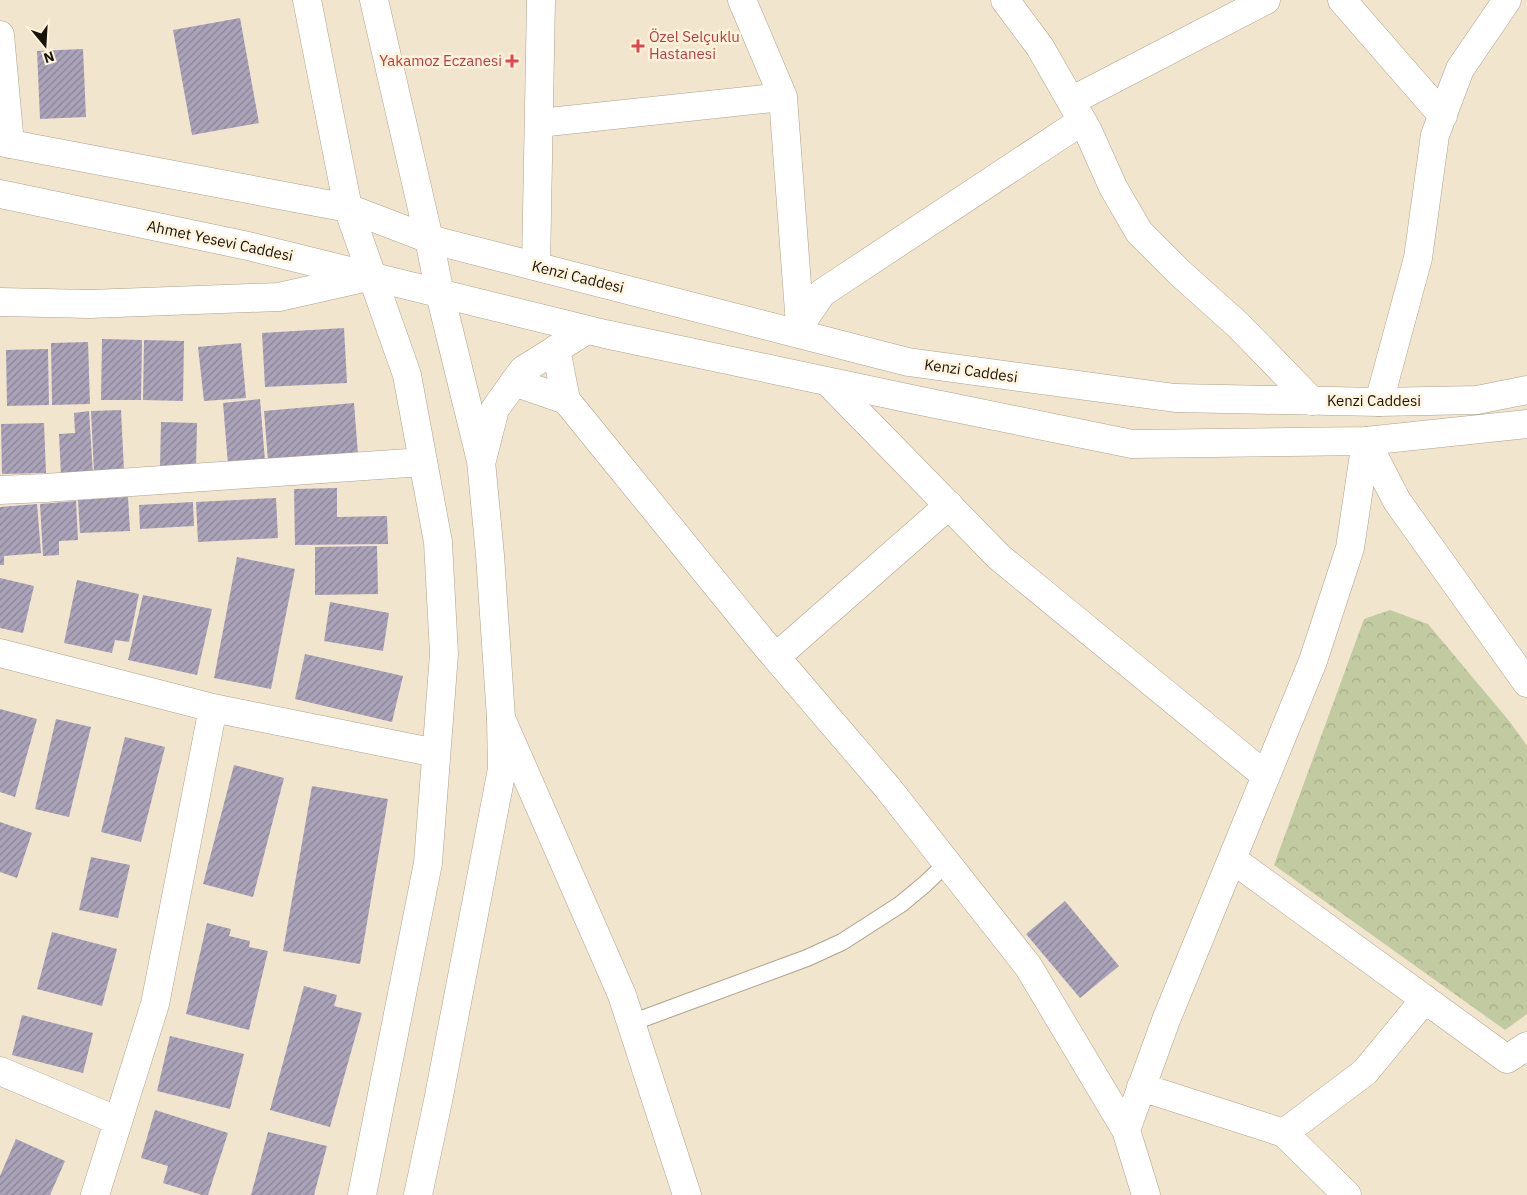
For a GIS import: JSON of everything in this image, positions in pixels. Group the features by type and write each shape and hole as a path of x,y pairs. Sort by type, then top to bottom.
{"street":[{"path":"307,0 348,208 407,375 438,542 444,654 428,864 362,1195"},
{"path":"374,0 440,294 481,461 490,556 501,718 502,769 418,1195"},
{"path":"536,266 541,0"},
{"path":"742,0 783,97 800,326 822,293 1077,111 1266,0"},
{"path":"1004,0 1040,47 1077,111 1113,187 1139,232 1180,273 1238,325 1312,401"},
{"path":"1342,0 1443,116"},
{"path":"1379,402 1418,258 1436,135 1460,69 1507,0"},
{"path":"0,35 5,143 348,208 429,239"},
{"path":"538,123 783,97"},
{"name":"Ahmet Yesevi Caddesi","path":"0,194 248,246 440,294"},
{"name":"Kenzi Caddesi","path":"429,239 908,362 1174,398 1379,402 1476,400 1527,390"},
{"path":"0,302 90,304 279,297 372,276"},
{"path":"440,294 587,330 828,382 1132,444 1366,442 1527,424"},
{"path":"481,461 496,409 523,370 587,330"},
{"path":"556,349 566,400 776,657 887,787 1028,966 1126,1130 1146,1195"},
{"path":"514,382 566,400"},
{"path":"828,382 999,557 1266,776"},
{"path":"1366,442 1397,501 1527,683"},
{"path":"1126,1130 1166,1020 1313,661 1350,548 1366,442"},
{"path":"0,490 423,462"},
{"path":"776,657 948,505"},
{"path":"0,653 213,708 436,753"},
{"path":"96,1195 155,1004 213,708"},
{"path":"501,718 622,995 687,1195"},
{"path":"1232,860 1508,1059 1527,1046"},
{"path":"1284,1133 1365,1072 1425,1000"},
{"path":"0,1071 118,1121"},
{"path":"1141,1088 1284,1133 1347,1195"}],"lane":[{"path":"632,1024 798,962 842,942 901,904 947,863"}],"green space":[{"path":"1390,610 1428,624 1510,722 1527,746 1527,1014 1505,1030 1274,865 1364,619"}],"building":[{"path":"240,18 259,123 192,135 173,30"},
{"path":"83,49 86,117 40,119 37,51"},
{"path":"344,328 347,383 265,387 262,333"},
{"path":"102,339 142,340 141,400 101,400"},
{"path":"144,340 184,341 183,401 143,400"},
{"path":"88,342 90,404 52,405 51,343"},
{"path":"241,343 246,398 204,401 198,347"},
{"path":"48,349 49,405 7,406 6,350"},
{"path":"260,399 265,461 228,465 223,403"},
{"path":"354,403 358,454 268,461 264,411"},
{"path":"121,410 124,471 94,473 91,411"},
{"path":"89,411 93,474 61,476 59,434 75,433 74,413"},
{"path":"161,422 197,423 196,467 160,467"},
{"path":"44,423 46,473 2,474 1,424"},
{"path":"337,488 337,517 387,516 388,544 295,545 294,489"},
{"path":"128,497 130,531 80,533 78,500"},
{"path":"276,498 278,538 198,542 196,502"},
{"path":"76,501 78,540 59,541 59,555 43,556 40,504"},
{"path":"193,502 194,526 140,529 139,505"},
{"path":"37,504 41,553 4,556 4,565 0,565 0,507"},
{"path":"377,546 378,594 315,595 315,547"},
{"path":"237,557 295,569 271,689 214,678"},
{"path":"0,578 34,586 23,633 0,628"},
{"path":"77,580 139,594 129,642 115,640 112,653 64,643"},
{"path":"143,595 212,609 197,675 128,660"},
{"path":"330,602 389,613 383,651 324,641"},
{"path":"305,654 403,676 392,722 295,699"},
{"path":"0,709 37,719 15,797 0,792"},
{"path":"56,719 91,727 69,817 35,809"},
{"path":"125,737 165,747 141,842 101,832"},
{"path":"234,765 284,778 253,897 203,884"},
{"path":"312,786 388,799 360,964 283,951"},
{"path":"0,822 32,833 17,878 0,872"},
{"path":"91,857 130,865 118,918 79,910"},
{"path":"1065,901 1119,966 1080,998 1026,934"},
{"path":"207,923 231,929 229,936 250,941 249,947 268,951 249,1030 186,1014"},
{"path":"52,932 117,949 102,1006 37,989"},
{"path":"304,986 337,995 334,1006 362,1013 330,1127 270,1110"},
{"path":"22,1015 93,1033 83,1073 12,1055"},
{"path":"170,1036 244,1054 230,1109 157,1091"},
{"path":"155,1110 228,1133 208,1195 202,1195 163,1183 168,1166 141,1158"},
{"path":"268,1132 327,1146 314,1195 251,1195"},
{"path":"16,1139 65,1161 50,1195 0,1195 0,1176"}],"place":[{"name":"Özel Selçuklu Hastanesi","path":"638,46"},
{"name":"Yakamoz Eczanesi","path":"512,61"}]}
